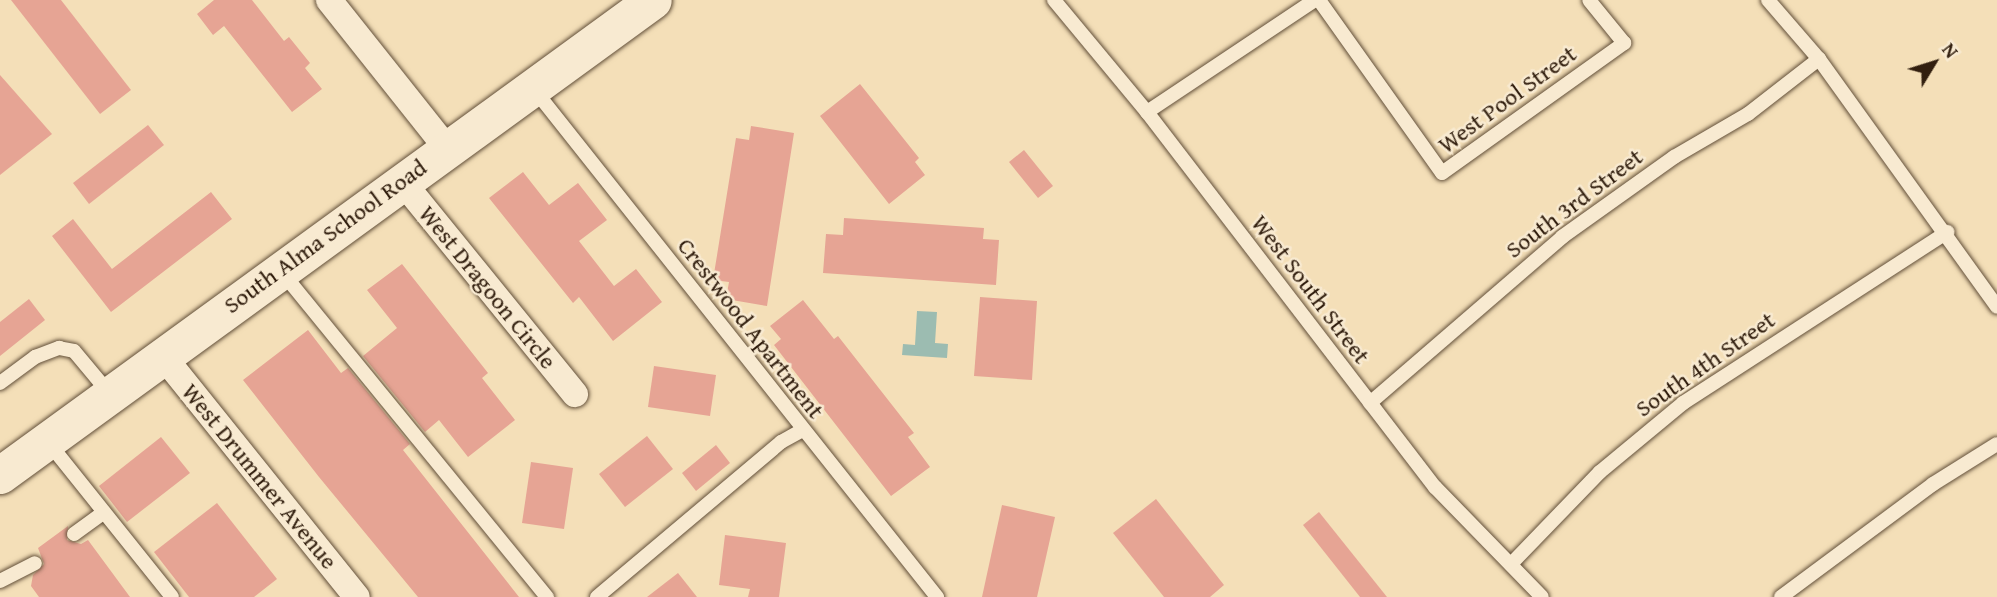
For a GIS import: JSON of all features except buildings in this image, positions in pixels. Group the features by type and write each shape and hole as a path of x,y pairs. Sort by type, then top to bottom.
{"main road":[{"name":"South Alma School Road","path":"0,475 446,147 653,0"}],"street":[{"path":"329,0 446,147"},
{"name":"West Dragoon Circle","path":"401,180 575,394"},
{"name":"West Drummer Avenue","path":"163,356 357,597"}],"lane":[{"name":"West South Street","path":"1054,0 1147,112 1435,487 1512,562 1542,597"},
{"path":"1147,112 1317,0"},
{"name":"West Pool Street","path":"1317,0 1443,173 1624,43 1589,0"},
{"path":"1768,0 1819,59 1947,232 1997,307"},
{"name":"South 3rd Street","path":"1370,402 1562,237 1674,157 1748,114 1819,59"},
{"name":"Crestwood Apartment","path":"532,86 937,597"},
{"name":"South 4th Street","path":"1512,562 1600,472 1683,403 1947,232"},
{"path":"280,270 547,597"},
{"path":"0,383 35,357 59,348 74,351 110,394"},
{"path":"597,597 781,442 803,430"},
{"path":"47,441 172,597"},
{"path":"1781,597 1933,484 1997,444"},
{"path":"74,534 104,512"},
{"path":"0,581 35,563"}],"water":[{"path":"917,311 937,312 935,343 948,344 947,358 902,355 903,344 915,345"}]}
